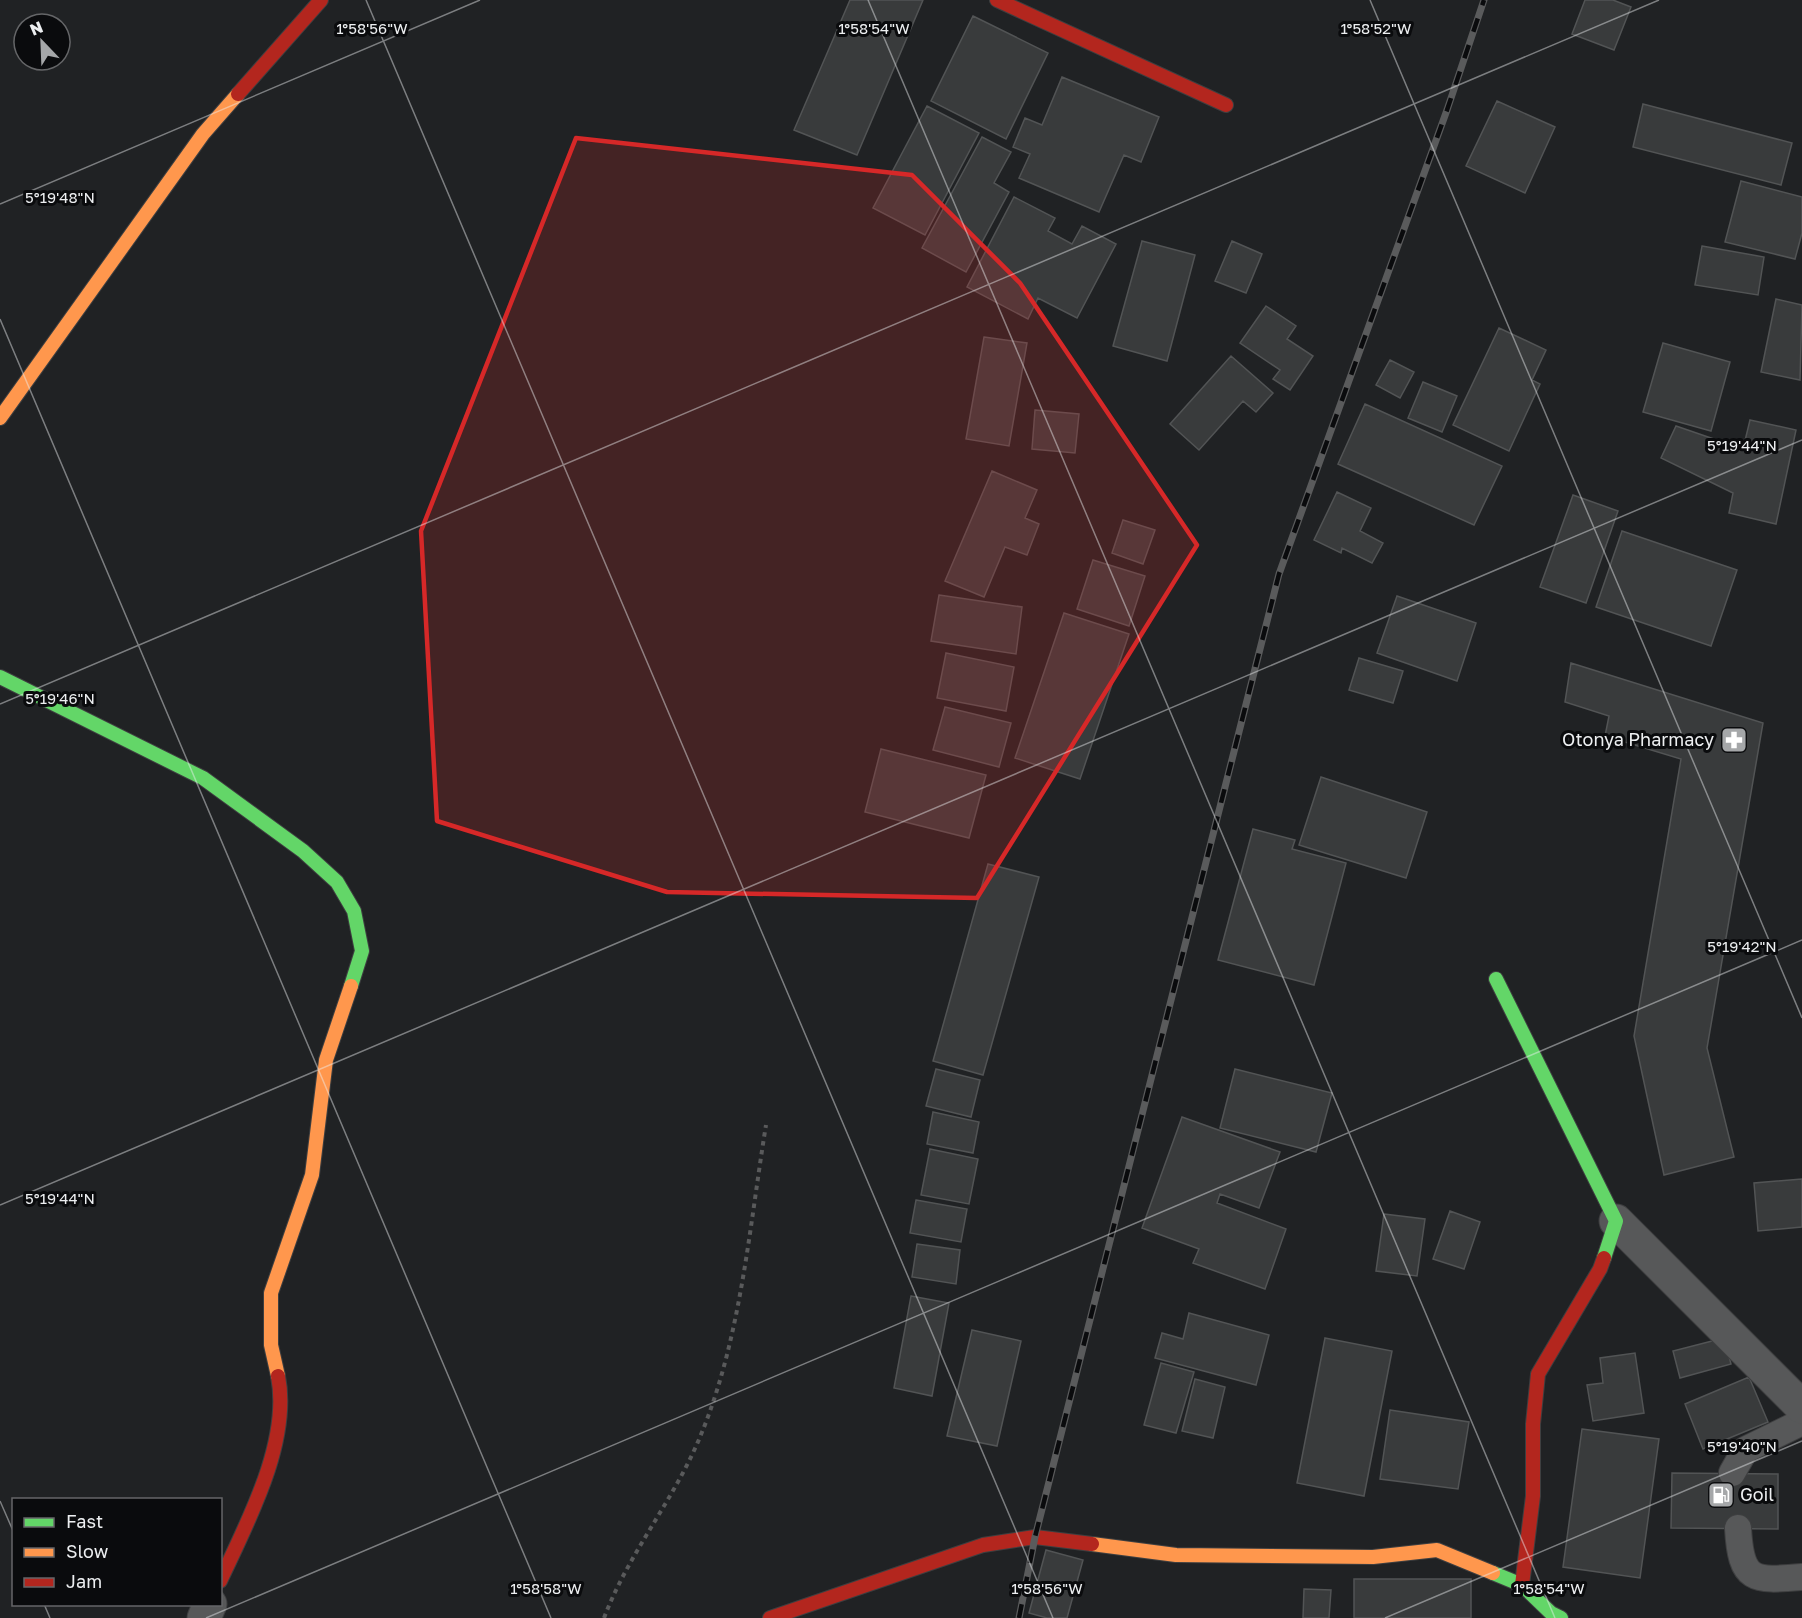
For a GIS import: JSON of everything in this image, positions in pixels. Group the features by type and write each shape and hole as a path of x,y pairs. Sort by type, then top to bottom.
{"street":[{"path":"0,418 203,134 321,0"},
{"path":"997,0 1226,105"},
{"path":"0,677 203,778 303,851 337,882 354,911 362,951 326,1060 312,1175 272,1293 271,1345 282,1393 277,1434 255,1505 222,1577"},
{"path":"1496,979 1616,1221 1802,1407"},
{"path":"1522,1585 1533,1497 1533,1424 1538,1374 1600,1269 1616,1221"},
{"path":"770,1618 983,1545 1035,1537 1176,1555 1372,1557 1437,1551 1522,1585 1551,1613 1561,1618"}],"lane":[{"path":"1732,1473 1745,1450 1802,1422"},
{"path":"1738,1528 1740,1558 1749,1572 1766,1580 1802,1577"}],"path":[{"path":"604,1618 611,1598 662,1512 700,1437 722,1373 729,1351 766,1125"}],"highlighted area":[{"path":"576,138 912,175 1020,283 1197,545 977,898 667,892 437,821 421,531"}],"building":[{"path":"850,0 923,0 857,155 794,130"},
{"path":"1585,0 1613,0 1631,7 1614,50 1572,34"},
{"path":"973,16 1048,53 1006,139 931,101"},
{"path":"1062,77 1159,117 1141,162 1124,155 1099,212 1019,178 1030,154 1013,147 1025,118 1042,125"},
{"path":"1497,101 1555,127 1525,193 1466,166"},
{"path":"1643,104 1792,143 1781,185 1633,147"},
{"path":"927,106 979,133 925,235 873,208"},
{"path":"982,137 1011,152 994,183 1009,192 966,272 922,248"},
{"path":"1741,181 1802,197 1802,233 1795,259 1725,242"},
{"path":"1014,197 1055,218 1048,231 1072,244 1082,226 1116,244 1077,318 1038,298 1028,319 967,287"},
{"path":"1142,241 1195,255 1167,361 1113,346"},
{"path":"1232,241 1262,254 1246,293 1215,281"},
{"path":"1702,246 1764,257 1758,295 1695,285"},
{"path":"1776,299 1802,305 1800,380 1761,372"},
{"path":"1266,306 1296,326 1287,339 1313,356 1290,390 1273,379 1280,370 1240,343"},
{"path":"1499,328 1546,350 1532,380 1540,384 1509,451 1453,425"},
{"path":"984,337 1027,343 1009,446 966,439"},
{"path":"1663,343 1730,362 1711,431 1643,412"},
{"path":"1231,356 1273,393 1256,412 1243,401 1199,450 1170,424"},
{"path":"1390,360 1414,372 1400,398 1376,385"},
{"path":"1423,382 1457,396 1442,432 1408,418"},
{"path":"1365,404 1502,466 1474,525 1338,464"},
{"path":"1035,410 1079,414 1075,453 1032,449"},
{"path":"1750,420 1796,430 1776,524 1729,513 1733,493 1661,458 1676,426 1743,449"},
{"path":"992,471 1037,490 1025,518 1039,524 1027,555 1005,547 984,597 945,581"},
{"path":"1337,492 1371,508 1360,531 1383,543 1372,563 1342,548 1341,553 1314,540"},
{"path":"1573,495 1618,511 1586,603 1540,587"},
{"path":"1123,520 1155,530 1143,564 1112,553"},
{"path":"1622,531 1737,570 1711,646 1596,607"},
{"path":"1093,560 1145,576 1129,626 1077,609"},
{"path":"939,595 1022,607 1016,654 931,641"},
{"path":"1397,596 1476,623 1457,681 1377,653"},
{"path":"1064,613 1129,634 1080,779 1015,758"},
{"path":"946,653 1014,667 1006,711 937,698"},
{"path":"1359,658 1403,671 1393,703 1349,690"},
{"path":"1571,663 1763,723 1707,1048 1734,1157 1664,1175 1634,1036 1681,759 1605,736 1609,716 1565,702"},
{"path":"945,707 1011,723 999,767 933,750"},
{"path":"881,749 986,775 969,838 865,812"},
{"path":"1321,777 1427,812 1406,878 1299,845"},
{"path":"1253,829 1295,840 1292,849 1346,863 1314,985 1218,960"},
{"path":"988,864 1039,877 983,1075 933,1061"},
{"path":"936,1069 980,1080 971,1117 926,1106"},
{"path":"1235,1069 1332,1093 1316,1152 1220,1128"},
{"path":"933,1112 979,1122 973,1153 927,1144"},
{"path":"1182,1117 1280,1152 1259,1208 1220,1194 1217,1203 1286,1229 1265,1289 1193,1263 1199,1249 1142,1228"},
{"path":"930,1149 978,1159 969,1204 921,1195"},
{"path":"1802,1179 1802,1227 1758,1231 1754,1183"},
{"path":"916,1200 967,1209 961,1242 910,1233"},
{"path":"1450,1211 1480,1222 1464,1269 1433,1259"},
{"path":"1384,1214 1425,1219 1417,1276 1376,1271"},
{"path":"917,1244 960,1250 956,1284 912,1277"},
{"path":"911,1296 949,1303 932,1396 894,1388"},
{"path":"1189,1313 1269,1335 1256,1385 1155,1358 1162,1333 1183,1339"},
{"path":"972,1330 1021,1341 997,1446 947,1436"},
{"path":"1325,1338 1392,1351 1364,1496 1297,1483"},
{"path":"1724,1338 1731,1364 1680,1378 1673,1351"},
{"path":"1635,1353 1644,1413 1593,1421 1587,1385 1603,1383 1600,1358"},
{"path":"1161,1363 1194,1372 1176,1433 1144,1425"},
{"path":"1749,1377 1768,1422 1703,1449 1685,1404"},
{"path":"1195,1379 1225,1387 1213,1438 1182,1431"},
{"path":"1390,1410 1469,1422 1458,1489 1380,1479"},
{"path":"1582,1429 1659,1439 1640,1578 1563,1567"},
{"path":"1672,1473 1778,1474 1778,1529 1671,1528"},
{"path":"1046,1550 1083,1560 1067,1618 1047,1618 1029,1613"},
{"path":"1354,1579 1471,1579 1471,1618 1354,1618"},
{"path":"1304,1589 1331,1590 1329,1618 1303,1618"}],"railway":[{"path":"1019,1618 1035,1537 1279,574 1447,110 1484,0"}],"traffic: fast":[{"path":"0,677 203,778 303,851 337,882 354,911 362,951 351,986"},
{"path":"1496,979 1616,1221 1604,1258"},
{"path":"1493,1573 1522,1585 1551,1613 1561,1618"}],"traffic: slow":[{"path":"0,418 203,134 238,94"},
{"path":"278,1376 271,1345 271,1293 312,1175 326,1060 351,986"},
{"path":"1092,1544 1176,1555 1373,1557 1437,1550 1493,1573"}],"traffic: jam":[{"path":"238,94 321,0"},
{"path":"997,0 1226,105"},
{"path":"1522,1585 1533,1496 1533,1424 1538,1374 1600,1269 1604,1258"},
{"path":"222,1577 254,1508 272,1455 278,1428 280,1401 278,1376"},
{"path":"770,1618 983,1545 1035,1537 1092,1544"}],"place":[{"name":"Otonya Pharmacy","path":"1734,740"},
{"name":"Goil","path":"1721,1495"}]}
